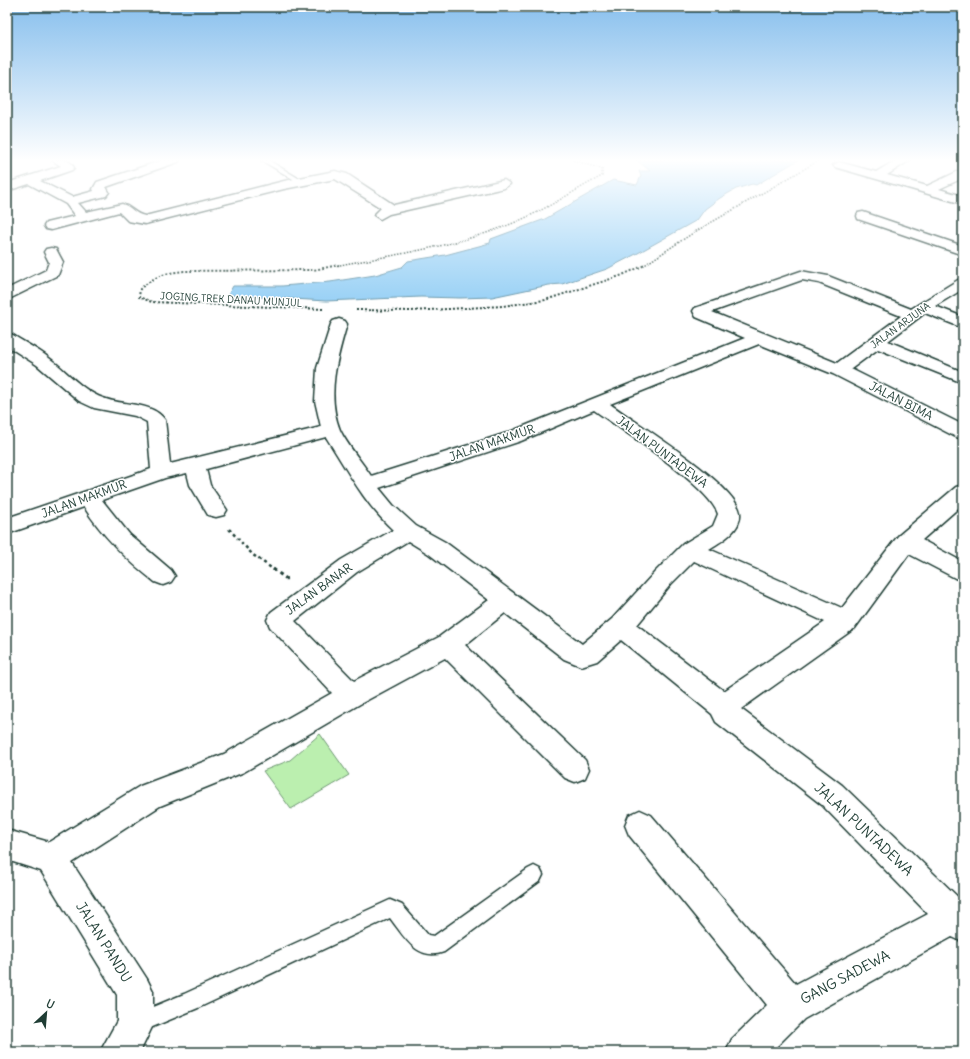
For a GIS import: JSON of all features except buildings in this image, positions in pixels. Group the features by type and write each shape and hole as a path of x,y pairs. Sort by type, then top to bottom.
{"street":[{"path":"78,209 85,217"},
{"path":"51,226 116,209"},
{"path":"124,209 133,218 145,220 188,209"},
{"path":"383,221 380,216 393,209"},
{"path":"863,216 963,251"},
{"path":"7,295 53,272 56,262 51,252"},
{"path":"839,370 702,314 701,311 801,275 822,279 917,311 963,323"},
{"name":"JALAN ARJUNA","path":"839,370 917,311 963,283"},
{"path":"339,324 326,368 324,401 331,430 366,485"},
{"path":"7,338 43,361 76,391 93,401 105,406 149,414 156,420 161,472"},
{"name":"JALAN MAKMUR","path":"366,485 514,437 759,338"},
{"path":"876,342 963,378"},
{"name":"JALAN BIMA","path":"839,370 963,433"},
{"name":"JALAN PUNTADEWA","path":"366,485 385,510 408,531 437,548 573,652 581,656 588,654 621,626 663,578 691,550 720,531 727,522 729,514 726,505 701,478 596,404"},
{"name":"JALAN MAKMUR","path":"7,526 161,472 195,465 331,430"},
{"path":"195,465 200,484 216,510"},
{"path":"725,708 727,704 846,621 906,542 963,492"},
{"path":"89,497 102,519 115,535 163,576"},
{"name":"JALAN BANAR","path":"351,696 279,620 349,566 408,531"},
{"path":"906,542 963,572"},
{"path":"691,550 846,621"},
{"path":"7,845 51,858 150,796 234,763 351,696 448,644 506,600"},
{"name":"JALAN PUNTADEWA","path":"621,626 725,708 726,714 832,795 960,921"},
{"path":"448,644 575,769"},
{"path":"640,825 791,1006"},
{"name":"JALAN PANDU","path":"51,858 135,991 127,1038"},
{"name":"GANG SADEWA","path":"745,1052 791,1006 960,921"}],"lane":[{"path":"127,1038 191,1001 390,909 396,911 423,944 437,945 534,875"}],"path":[{"name":"JOGING TREK DANAU MUNJUL","path":"324,309 152,302 143,300 139,297 140,289 153,278 167,273 184,271 313,270 427,249 478,236 539,209"},
{"path":"356,310 411,311 502,306 545,300 620,276 648,264 693,233 734,209"},
{"path":"216,510 231,532 253,555 309,596"}],"green space":[{"path":"320,734 349,775 291,809 263,771 290,760"}],"water":[{"path":"562,209 705,209 697,220 607,269 562,284 549,285 492,297 421,297 326,301 228,295 233,286 282,286 330,282 375,275 402,267 408,261 445,255 490,243 491,239 545,219"}]}
